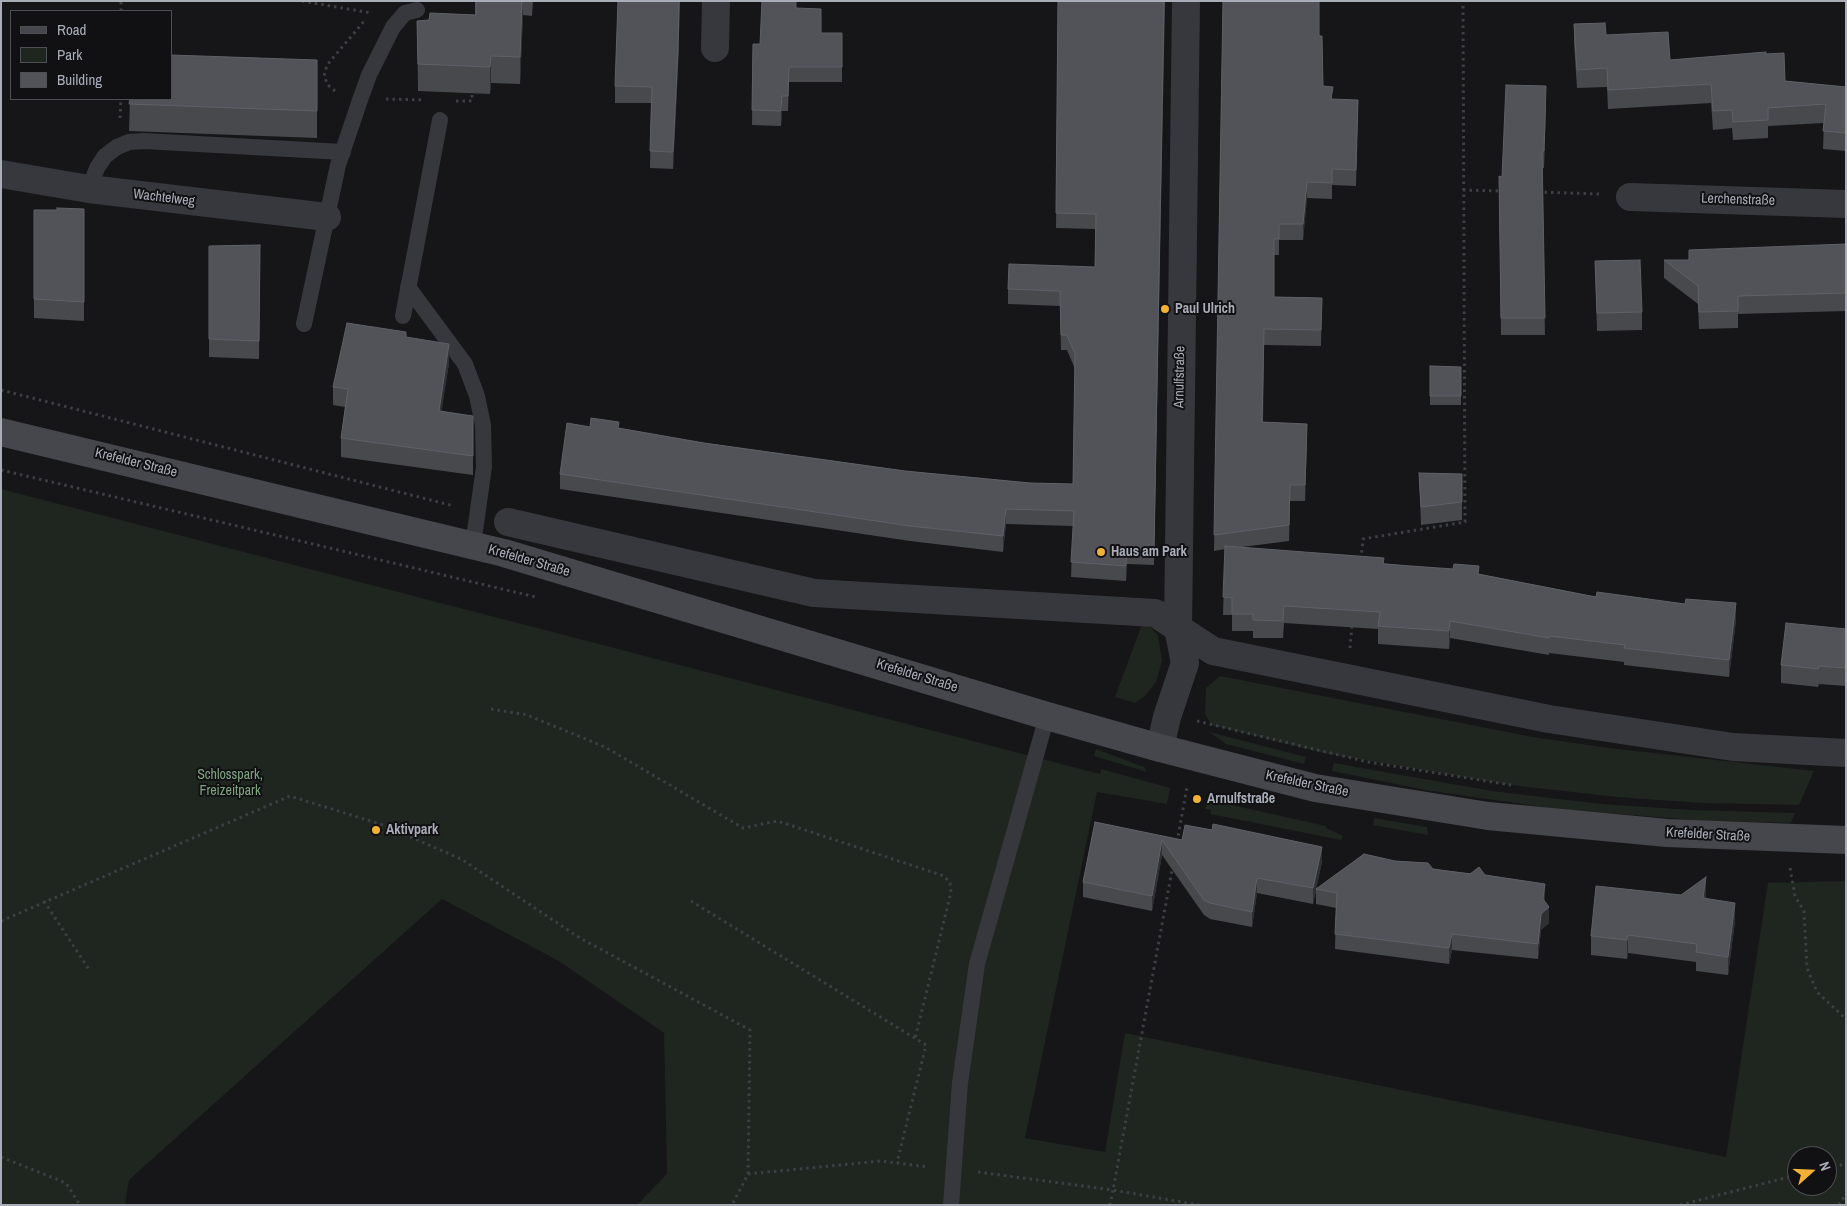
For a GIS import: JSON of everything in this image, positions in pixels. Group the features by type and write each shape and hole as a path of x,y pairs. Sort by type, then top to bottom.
{"main road":[{"name":"Krefelder Straße","path":"1,432 514,555 1047,716 1160,748 1315,788 1488,816 1667,833 1846,840"}],"street":[{"path":"715,48 716,1"},
{"name":"Arnulfstraße","path":"1160,748 1167,717 1185,663 1178,628 1186,1"},
{"name":"Wachtelweg","path":"1,174 89,189 327,217"},
{"name":"Lerchenstraße","path":"1630,196 1846,204"},
{"path":"508,522 814,593 1155,613 1213,651 1549,719 1733,747 1846,753"}],"lane":[{"path":"304,324 342,152 360,98 369,75 393,27 405,13 418,10"},
{"path":"403,316 440,120"},
{"path":"89,189 97,168 105,156 117,147 130,142 144,141 342,152"},
{"path":"408,286 465,364 477,396 482,425 484,467 473,546"},
{"path":"951,1205 960,1083 977,964 1047,716"}],"path":[{"path":"302,1 372,13 327,65 324,76 334,91 360,98 434,100"},
{"path":"1360,568 1363,538 1465,522 1463,1"},
{"path":"453,101 472,101 472,93"},
{"path":"1463,190 1512,191"},
{"path":"1532,192 1630,196"},
{"path":"1,470 538,598"},
{"path":"1346,677 1353,618"},
{"path":"491,709 527,715 605,747 743,828 777,821 790,824 944,876 950,883 951,892 915,1039"},
{"path":"1167,717 1197,721 1368,762 1521,786"},
{"path":"1176,851 1188,783"},
{"path":"1,921 290,796 383,825 452,855 580,938 750,1030 748,1174 732,1205"},
{"path":"1174,861 1113,1190 1199,1205"},
{"path":"1789,865 1795,896 1804,911 1807,968 1817,992 1846,1019"},
{"path":"44,901 90,971"},
{"path":"691,901 926,1045 897,1163"},
{"path":"1,1157 66,1183 80,1205"},
{"path":"1680,1205 1787,1178"},
{"path":"1839,1205 1846,1194"}],"green space":[{"name":"Schlosspark, Freizeitpark","path":"1,489 1100,774 1101,769 1170,788 1167,804 1097,792 1025,1138 1105,1152 1125,1033 1726,1157 1768,883 1846,881 1846,1205 637,1205 667,1174 664,1033 559,961 442,899 129,1180 125,1205 1,1205"},
{"path":"1142,624 1150,627 1158,635 1162,661 1156,682 1145,696 1135,703 1115,697"},
{"path":"1220,676 1533,737 1609,748 1814,771 1799,805 1702,803 1617,797 1510,785 1323,753 1212,725 1205,714 1206,688"},
{"path":"1209,732 1306,757 1304,764 1226,744"},
{"path":"1096,749 1144,767 1147,772 1094,756"},
{"path":"1334,763 1492,791 1601,804 1691,810 1795,813 1791,823 1707,821 1557,809 1425,790 1332,771"},
{"path":"1209,800 1326,826 1326,828 1343,836 1341,840 1210,814 1211,810 1205,809"},
{"path":"1374,818 1427,827 1428,835 1373,825"}],"building":[{"path":"476,1 522,1 520,57 491,56 490,67 418,64 417,21 429,20 430,13 476,15"},
{"path":"618,1 679,1 673,152 650,151 652,87 615,86"},
{"path":"762,1 796,1 796,8 821,9 821,33 842,33 842,67 789,67 788,96 782,96 781,111 752,110 753,44 760,44"},
{"path":"1058,1 1164,1 1154,550 1127,549 1126,566 1071,562 1074,511 1006,509 1003,536 910,526 560,474 567,423 590,427 591,418 619,422 618,428 704,443 905,471 1030,483 1073,484 1075,354 1067,335 1061,335 1060,291 1008,289 1009,264 1095,267 1096,214 1056,213"},
{"path":"1223,1 1319,1 1319,36 1322,36 1323,86 1333,87 1331,99 1358,100 1356,170 1332,169 1332,183 1307,182 1303,224 1279,224 1279,239 1274,239 1274,297 1322,298 1321,330 1264,329 1262,422 1307,424 1305,485 1290,485 1289,525 1214,535"},
{"path":"1605,23 1606,35 1668,32 1670,60 1766,52 1766,54 1784,53 1785,81 1846,87 1846,133 1823,131 1826,104 1768,108 1768,120 1733,122 1732,110 1713,111 1711,84 1608,90 1607,68 1577,70 1574,24"},
{"path":"172,55 317,60 317,111 129,104 130,100 172,100"},
{"path":"1506,85 1546,86 1544,151 1542,151 1545,318 1501,318 1499,176 1502,177"},
{"path":"57,208 84,209 84,302 34,299 34,210 57,210"},
{"path":"1846,244 1846,293 1738,296 1738,311 1699,312 1698,286 1664,260 1689,260 1689,250"},
{"path":"260,245 259,341 209,339 209,246"},
{"path":"1640,260 1642,312 1597,313 1595,261"},
{"path":"347,323 406,332 406,337 449,344 439,411 473,416 473,456 341,438 348,389 333,387"},
{"path":"1430,366 1461,367 1461,396 1430,396"},
{"path":"1419,473 1462,474 1462,502 1421,507"},
{"path":"1225,546 1384,558 1383,564 1453,569 1454,564 1479,566 1478,574 1596,597 1597,592 1685,604 1686,599 1736,603 1729,660 1624,648 1625,645 1549,636 1549,638 1450,621 1449,631 1378,626 1380,612 1284,606 1283,621 1253,620 1253,614 1232,614 1232,598 1223,597"},
{"path":"1786,623 1846,629 1846,668 1819,666 1818,669 1781,665"},
{"path":"1095,822 1182,840 1185,825 1212,830 1213,824 1322,847 1313,888 1257,878 1252,912 1204,900 1162,840 1152,896 1083,882"},
{"path":"1364,854 1395,861 1428,863 1433,869 1470,874 1479,867 1485,875 1545,884 1543,899 1549,907 1541,914 1538,944 1452,934 1449,948 1335,934 1337,893 1316,889"},
{"path":"1706,877 1703,898 1735,903 1728,957 1696,952 1697,944 1628,935 1627,940 1591,936 1596,886 1681,895"}],"place":[{"name":"Paul Ulrich","path":"1165,309"},
{"name":"Haus am Park","path":"1101,552"},
{"name":"Arnulfstraße","path":"1197,799"},
{"name":"Aktivpark","path":"376,830"}]}
